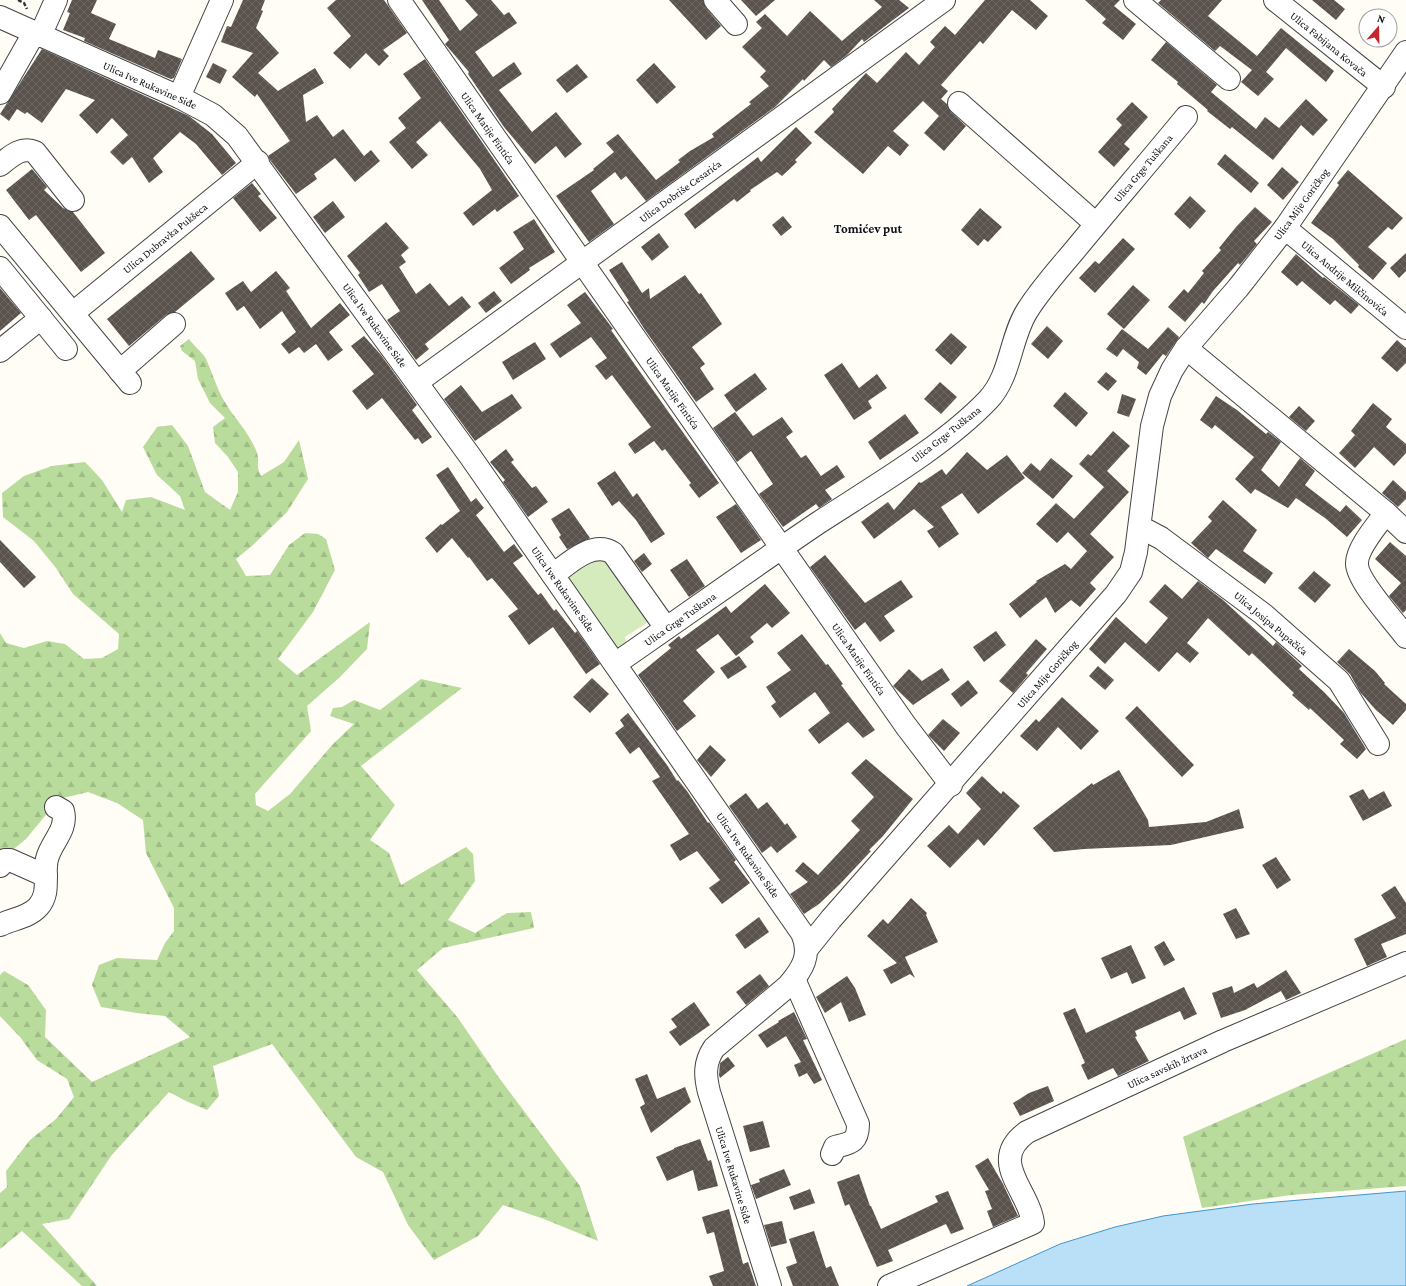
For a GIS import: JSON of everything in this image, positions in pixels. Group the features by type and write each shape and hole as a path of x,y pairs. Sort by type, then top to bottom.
{"street":[{"path":"0,93 37,34 56,0"},
{"path":"179,97 222,0"},
{"name":"Ulica Matije Fintića","path":"399,0 581,263 902,719 951,785"},
{"path":"714,0 736,24"},
{"name":"Ulica Dobriše Cesarića","path":"417,382 944,0"},
{"path":"1135,0 1229,79"},
{"name":"Ulica Fabijana Kovača","path":"1275,0 1384,87"},
{"name":"Ulica Ive Rukavine Siđe","path":"0,17 204,109 221,121 237,136 258,162 417,382 802,933 806,950 805,964 794,979 714,1048 708,1058 706,1069 709,1092 770,1286"},
{"name":"Ulica Mije Goričkog","path":"806,950 831,919 951,785 1116,594 1131,572 1140,527 1152,426 1160,396 1172,370 1186,348 1238,288 1285,228 1384,87 1406,52"},
{"path":"959,103 1096,224"},
{"name":"Ulica Grge Tuškana","path":"615,664 782,548 929,449 972,416 990,398 1001,380 1014,339 1027,311 1096,224 1186,117"},
{"path":"0,165 15,153 23,151 35,152 73,200"},
{"name":"Ulica Dubravka Pukšeca","path":"73,314 258,162"},
{"path":"0,226 125,377 174,324"},
{"name":"Ulica Andrije Milčinovića","path":"1285,228 1406,328"},
{"path":"0,268 66,349"},
{"path":"0,351 41,318"},
{"path":"1186,348 1386,513 1406,532"},
{"path":"1386,513 1361,548 1356,562 1358,571 1363,581 1406,637"},
{"name":"Ulica Josipa Pupačića","path":"1140,527 1161,538 1263,614 1339,681 1378,744"},
{"path":"553,575 592,550 602,548 609,550 613,553 666,628"},
{"path":"0,926 27,915 39,906 45,892 46,865 49,850 64,824 63,811 56,807"},
{"path":"0,866 5,860 10,860 46,876"},
{"name":"Ulica savskih žrtava","path":"889,1286 1033,1224 1011,1170 1010,1163 1015,1143 1027,1132 1230,1038 1406,963"},
{"path":"794,979 858,1124 858,1134 851,1143 834,1147 832,1154"}],"green space":[{"path":"189,339 205,357 223,399 254,446 258,456 258,469 261,476 284,462 299,440 308,479 287,512 253,545 236,559 246,576 270,575 289,545 305,533 318,534 326,539 335,570 313,612 278,659 297,675 370,622 367,649 339,678 307,706 311,731 255,794 256,805 268,811 290,794 333,744 354,724 330,716 333,708 342,707 354,700 380,710 421,679 462,688 361,766 395,805 370,840 389,853 401,885 466,847 473,854 475,881 448,920 475,933 507,913 531,912 534,928 443,948 417,970 458,1018 497,1075 580,1186 598,1241 544,1219 503,1205 478,1236 434,1260 408,1225 383,1172 356,1157 272,1044 213,1066 219,1096 207,1110 169,1092 111,1156 69,1219 42,1224 97,1286 82,1286 22,1231 0,1249 0,1193 7,1187 6,1171 30,1140 56,1119 74,1097 67,1079 37,1060 20,1037 0,1016 0,975 4,971 28,985 46,1010 45,1037 92,1082 190,1037 165,1016 101,1007 92,985 99,965 117,958 157,960 165,943 174,931 174,908 146,853 143,820 117,803 88,792 59,799 26,839 5,856 0,854 0,633 6,643 24,648 47,641 65,644 84,659 102,658 118,649 119,634 73,594 56,568 34,541 3,517 2,493 24,476 52,466 85,462 102,480 122,512 126,500 151,497 185,510 180,496 157,475 143,447 157,427 172,425 188,446 205,492 230,510 238,492 238,472 228,457 215,443 213,427 225,418 210,403 198,379 195,361 182,351 180,346"},
{"path":"589,558 606,558 653,619 625,637 628,648 617,652 564,575"},
{"path":"1406,1039 1406,1186 1291,1195 1202,1208 1183,1137"}],"water":[{"path":"1406,1191 1406,1286 967,1286 1060,1244 1115,1227 1163,1216 1253,1204"}],"building":[{"path":"72,0 97,0 91,13 116,24 109,39 155,58 158,50 182,59 174,78 171,79 166,77 84,41 85,38 63,30 70,13 67,12"},
{"path":"243,0 265,0 261,10 263,11 256,28 279,53 258,73 278,91 315,68 324,83 303,95 306,122 317,115 333,137 343,129 364,156 371,150 380,161 355,182 335,158 314,174 317,179 296,194 270,160 268,156 290,141 257,94 255,97 232,77 253,53 221,42 227,26 231,27"},
{"path":"336,0 384,0 407,33 383,50 389,56 379,66 366,53 350,69 333,53 351,36 327,8"},
{"path":"422,0 439,0 460,31 478,15 465,0 491,0 504,15 509,12 517,23 475,52 493,77 514,62 522,74 499,90 532,132 556,112 582,144 565,158 556,146 535,164 504,127 468,74 469,72 445,44 449,40"},
{"path":"669,0 703,0 706,8 721,26 706,40"},
{"path":"741,0 775,0 756,16"},
{"path":"874,0 899,0 909,8 864,42 862,39 847,55 831,67 824,60 804,81 803,79 775,107 646,201 626,176 621,180 615,172 591,191 614,224 589,242 556,196 594,170 593,169 614,152 606,143 618,134 656,180 680,162 678,160 690,151 714,137 712,134 751,104 749,102 769,86 760,77 766,71 742,47 762,28 756,22 765,14 787,36 810,11 842,41 882,7"},
{"path":"985,0 1030,0 1048,16 1036,30 1012,10 983,44 980,41 941,85 948,91 941,99 947,104 951,112 966,126 944,151 924,133 939,116 923,101 893,131 909,145 900,156 888,146 863,174 814,132 834,112 832,109 866,73 877,83 906,52 919,65 935,47 930,42 945,26 955,35"},
{"path":"1085,0 1120,0 1114,6 1136,24 1123,40 1102,23 1106,19"},
{"path":"1161,0 1222,0 1208,16 1257,56 1281,28 1334,71 1326,82 1286,48 1266,72 1274,79 1258,96 1241,82 1252,70 1220,46 1215,51 1158,3"},
{"path":"1312,0 1334,0 1345,9 1336,20"},
{"path":"1166,42 1217,85 1211,92 1256,129 1265,117 1279,128 1306,99 1328,120 1313,136 1301,125 1273,160 1232,127 1230,129 1207,111 1208,110 1177,84 1178,82 1151,60"},
{"path":"42,49 189,116 212,134 236,163 222,175 196,144 180,132 153,158 163,172 149,183 132,157 123,165 110,152 128,135 112,118 97,134 79,115 95,100 66,89 42,123 27,112 25,114 17,109 9,121 0,114"},
{"path":"425,59 519,196 497,212 495,209 473,226 463,213 492,190 480,169 440,121 416,142 428,155 412,169 389,142 406,128 398,118 421,98 403,74"},
{"path":"213,63 227,70 220,84 206,77"},
{"path":"654,63 676,87 657,104 636,80"},
{"path":"577,64 588,77 567,93 556,80"},
{"path":"1132,102 1148,117 1124,144 1130,149 1114,167 1098,152 1122,125 1116,119"},
{"path":"796,127 812,143 795,160 797,162 782,176 777,172 750,190 751,191 737,202 734,199 695,229 684,214 758,157 761,162"},
{"path":"1225,154 1259,183 1251,193 1217,164"},
{"path":"1282,167 1299,182 1283,200 1267,185"},
{"path":"32,169 47,187 44,190 63,208 73,212 105,253 81,272 36,215 29,220 6,190"},
{"path":"1348,170 1403,218 1392,230 1388,227 1368,247 1387,263 1373,280 1358,267 1359,265 1333,239 1311,223 1339,185 1337,183"},
{"path":"252,183 261,194 258,196 277,218 260,232 233,198"},
{"path":"1190,196 1206,211 1190,229 1174,214"},
{"path":"333,201 345,217 325,233 313,217"},
{"path":"1255,207 1272,222 1254,241 1257,244 1240,265 1238,263 1213,291 1204,304 1202,302 1185,322 1168,307 1184,289 1188,293 1204,273 1202,271 1221,250 1219,248"},
{"path":"980,208 1002,227 988,242 984,239 978,246 961,230"},
{"path":"783,216 792,227 781,236 772,225"},
{"path":"534,219 555,252 529,268 530,270 511,284 499,268 524,249 513,232"},
{"path":"386,222 409,248 401,255 406,262 399,267 416,294 430,283 449,306 462,296 471,307 425,344 429,349 416,360 387,320 400,311 382,284 369,292 358,275 360,273 347,256"},
{"path":"659,233 669,247 652,261 641,247"},
{"path":"1123,238 1135,249 1095,293 1079,278 1095,261 1099,264"},
{"path":"191,251 215,279 175,312 166,315 129,346 107,319"},
{"path":"1406,253 1406,271 1399,278 1390,268"},
{"path":"1296,254 1323,278 1324,277 1359,305 1351,314 1335,300 1330,305 1302,281 1297,286 1281,272"},
{"path":"622,262 642,293 649,288 650,299 685,275 699,294 701,293 722,324 692,347 705,364 700,368 714,389 696,402 645,330 627,302 629,301 609,270"},
{"path":"276,271 290,288 286,291 311,328 340,303 350,315 329,332 343,350 328,361 316,344 304,353 299,347 289,354 281,344 296,332 282,311 260,329 244,306 237,311 225,293 243,281 251,292"},
{"path":"1133,285 1150,300 1124,329 1107,314"},
{"path":"0,288 21,313 0,331"},
{"path":"494,291 502,301 486,313 478,303"},
{"path":"585,292 613,329 611,330 719,483 699,498 689,485 691,483 665,449 662,451 654,441 635,454 628,444 651,427 612,375 606,380 595,366 607,358 591,337 560,358 550,344 581,323 567,305"},
{"path":"1047,326 1063,341 1048,359 1031,344"},
{"path":"1168,327 1179,337 1166,356 1163,354 1146,375 1137,368 1139,362 1123,349 1117,357 1106,349 1122,329 1148,349"},
{"path":"951,333 967,347 951,365 935,350"},
{"path":"364,336 381,355 417,405 412,410 432,437 422,444 418,438 415,440 382,398 367,410 352,391 374,374 351,346"},
{"path":"1397,340 1406,348 1406,363 1397,372 1381,358"},
{"path":"535,342 546,359 513,380 502,362"},
{"path":"842,363 859,388 877,374 887,388 868,401 872,408 854,420 824,375"},
{"path":"1106,372 1117,381 1108,391 1097,382"},
{"path":"755,373 767,389 736,412 724,395"},
{"path":"940,382 957,397 941,414 924,399"},
{"path":"461,385 482,412 512,394 522,408 475,441 444,399"},
{"path":"1065,392 1088,413 1076,427 1053,406"},
{"path":"1122,394 1136,399 1129,417 1117,413"},
{"path":"1216,396 1237,410 1266,434 1268,432 1281,442 1261,470 1279,487 1300,458 1315,471 1305,485 1340,512 1346,505 1362,520 1347,537 1325,518 1296,498 1288,508 1255,489 1251,494 1235,479 1254,457 1215,425 1212,429 1200,420"},
{"path":"1373,403 1392,419 1386,427 1406,444 1406,453 1394,466 1374,447 1355,468 1339,453 1355,435 1351,431"},
{"path":"1299,406 1315,421 1306,431 1289,417"},
{"path":"735,412 753,436 782,417 793,432 786,437 801,458 806,455 821,476 837,465 845,477 825,490 832,499 819,508 816,504 783,527 759,494 773,484 751,451 737,462 713,428"},
{"path":"905,414 919,433 880,460 868,442"},
{"path":"1113,431 1130,446 1107,471 1129,492 1090,534 1114,557 1090,583 1096,589 1080,607 1071,600 1055,613 1046,597 1020,618 1009,604 1037,582 1036,581 1065,564 1071,569 1087,551 1068,532 1057,543 1036,524 1056,503 1074,519 1104,487 1079,464 1088,454 1091,456"},
{"path":"506,449 514,460 511,462 532,488 536,486 548,502 528,517 503,482 505,480 490,462"},
{"path":"967,452 987,470 1007,455 1025,478 978,514 962,493 941,507 959,534 939,548 927,531 934,527 914,509 874,539 861,522 888,502 894,510 919,482 921,483 942,469 946,475"},
{"path":"1051,458 1073,476 1053,499 1022,473 1031,463 1040,471"},
{"path":"448,467 471,502 476,498 484,508 476,515 504,552 514,544 523,556 513,563 538,595 541,593 554,611 556,609 575,633 577,631 600,664 586,674 553,627 529,645 508,616 518,609 492,578 487,581 452,538 437,553 425,538 441,524 442,525 460,511 436,475"},
{"path":"615,471 633,497 637,493 665,534 651,543 636,520 619,501 612,506 597,483"},
{"path":"1393,480 1406,492 1406,499 1398,507 1382,493"},
{"path":"1223,500 1257,530 1243,551 1273,573 1265,584 1216,549 1208,558 1191,543 1212,521 1208,517"},
{"path":"736,504 761,540 741,553 716,517"},
{"path":"569,508 590,538 567,549 559,537 561,535 551,519"},
{"path":"0,540 36,577 24,588 0,562"},
{"path":"1390,542 1406,556 1406,610 1403,613 1389,596 1401,583 1375,559"},
{"path":"644,553 652,564 642,572 634,561"},
{"path":"825,555 865,603 901,580 913,597 884,616 895,631 880,642 865,622 855,630 810,567"},
{"path":"687,559 705,586 689,597 670,570"},
{"path":"1314,571 1331,585 1315,603 1298,588"},
{"path":"1198,581 1223,600 1273,646 1276,642 1302,666 1299,669 1344,713 1366,749 1357,759 1340,744 1344,740 1310,708 1309,710 1292,695 1294,693 1252,653 1249,656 1208,618 1187,643 1199,653 1190,663 1177,652 1159,672 1125,642 1105,664 1089,649 1116,617 1146,644 1168,618 1149,602 1165,584 1182,599"},
{"path":"765,584 790,613 772,628 767,623 750,637 754,642 736,656 718,634 696,650 715,672 683,701 696,716 677,731 638,675 671,648 668,645 679,636 681,639 726,606 731,613"},
{"path":"996,631 1006,645 984,662 973,647"},
{"path":"802,634 826,665 828,664 843,684 841,685 875,730 863,738 848,722 819,744 808,730 830,713 815,692 780,718 771,706 776,702 766,687 791,670 777,653"},
{"path":"1036,639 1047,649 1026,673 1028,675 1013,693 999,681"},
{"path":"1349,649 1375,671 1385,683 1384,684 1406,704 1406,710 1393,725 1375,709 1360,692 1350,674 1337,662"},
{"path":"739,656 747,667 728,679 720,668"},
{"path":"1098,666 1114,680 1105,690 1089,676"},
{"path":"942,668 950,680 913,705 893,686 909,669 922,681"},
{"path":"592,678 609,694 590,713 573,697"},
{"path":"968,680 978,693 961,707 951,694"},
{"path":"1062,697 1099,731 1081,750 1058,727 1037,751 1020,736 1036,719 1039,722"},
{"path":"1137,706 1194,765 1182,777 1125,718"},
{"path":"628,713 667,765 677,781 678,780 687,791 708,823 709,822 736,860 734,862 750,883 722,904 709,888 720,880 697,851 680,861 670,845 689,834 652,781 660,777 639,747 630,754 615,733 624,726 620,720"},
{"path":"943,719 960,733 944,751 928,735"},
{"path":"710,745 726,760 711,777 697,760"},
{"path":"866,759 913,799 883,836 869,850 871,851 840,884 819,904 804,914 790,894 808,882 795,871 803,862 818,875 860,830 851,821 874,797 851,773"},
{"path":"1119,770 1148,820 1149,827 1206,822 1239,809 1244,828 1171,845 1084,849 1054,852 1033,828 1092,783 1093,785"},
{"path":"982,776 1001,794 1003,791 1020,806 984,846 978,839 950,868 927,846 949,825 958,834 981,809 966,793"},
{"path":"1363,789 1369,799 1384,791 1392,806 1363,821 1349,796"},
{"path":"746,793 758,809 767,802 785,825 787,823 797,837 777,853 771,846 762,853 729,806"},
{"path":"1276,857 1291,880 1277,889 1262,865"},
{"path":"1395,886 1406,903 1406,934 1381,944 1387,957 1367,966 1354,939 1396,918 1381,895"},
{"path":"911,898 927,913 926,915 938,942 905,957 915,978 910,974 891,984 883,970 897,963 867,936 883,919 888,924"},
{"path":"1236,908 1250,934 1236,939 1223,914"},
{"path":"759,917 769,932 745,949 735,935"},
{"path":"1164,941 1175,960 1164,966 1154,947"},
{"path":"1131,945 1146,978 1132,984 1127,972 1111,979 1101,958"},
{"path":"1286,970 1301,993 1286,1000 1281,991 1245,1010 1221,1018 1212,993 1232,986 1234,993 1254,983 1257,988"},
{"path":"760,974 769,986 746,1005 736,992"},
{"path":"847,976 855,988 866,1015 849,1022 841,1002 825,1013 816,997"},
{"path":"1184,987 1197,1014 1184,1020 1180,1011 1135,1031 1137,1036 1135,1037 1149,1061 1118,1076 1113,1068 1088,1080 1081,1065 1085,1063 1063,1013 1075,1008 1086,1033"},
{"path":"694,1002 710,1025 680,1046 669,1032 677,1027 671,1019"},
{"path":"794,1012 807,1039 803,1040 822,1080 814,1084 807,1073 799,1077 794,1065 801,1062 786,1036 767,1048 758,1035"},
{"path":"728,1057 735,1066 720,1078 720,1063"},
{"path":"647,1074 657,1099 685,1087 691,1102 651,1133 640,1107 645,1104 635,1079"},
{"path":"1048,1086 1054,1101 1020,1116 1013,1103 1029,1093"},
{"path":"763,1121 770,1147 750,1152 743,1126"},
{"path":"700,1139 708,1161 711,1160 718,1186 698,1191 693,1170 667,1181 656,1157 674,1148"},
{"path":"988,1158 1003,1184 1018,1216 993,1227 987,1211 992,1209 985,1191 989,1190 975,1166"},
{"path":"784,1169 791,1185 756,1199 751,1185 760,1182 759,1179"},
{"path":"859,1174 870,1206 881,1229 938,1202 935,1196 948,1191 964,1229 951,1234 946,1224 888,1250 893,1261 877,1267 849,1204 845,1206 837,1182"},
{"path":"810,1189 815,1203 794,1210 789,1197"},
{"path":"729,1209 743,1264 748,1262 756,1286 713,1286 709,1276 724,1271 714,1232 707,1234 702,1217"},
{"path":"782,1221 787,1243 771,1247 764,1225"},
{"path":"814,1231 826,1268 831,1266 839,1286 793,1286 786,1267 797,1263 789,1239"}],"district":[{"name":"Tomićev put","path":"868,228"}]}
